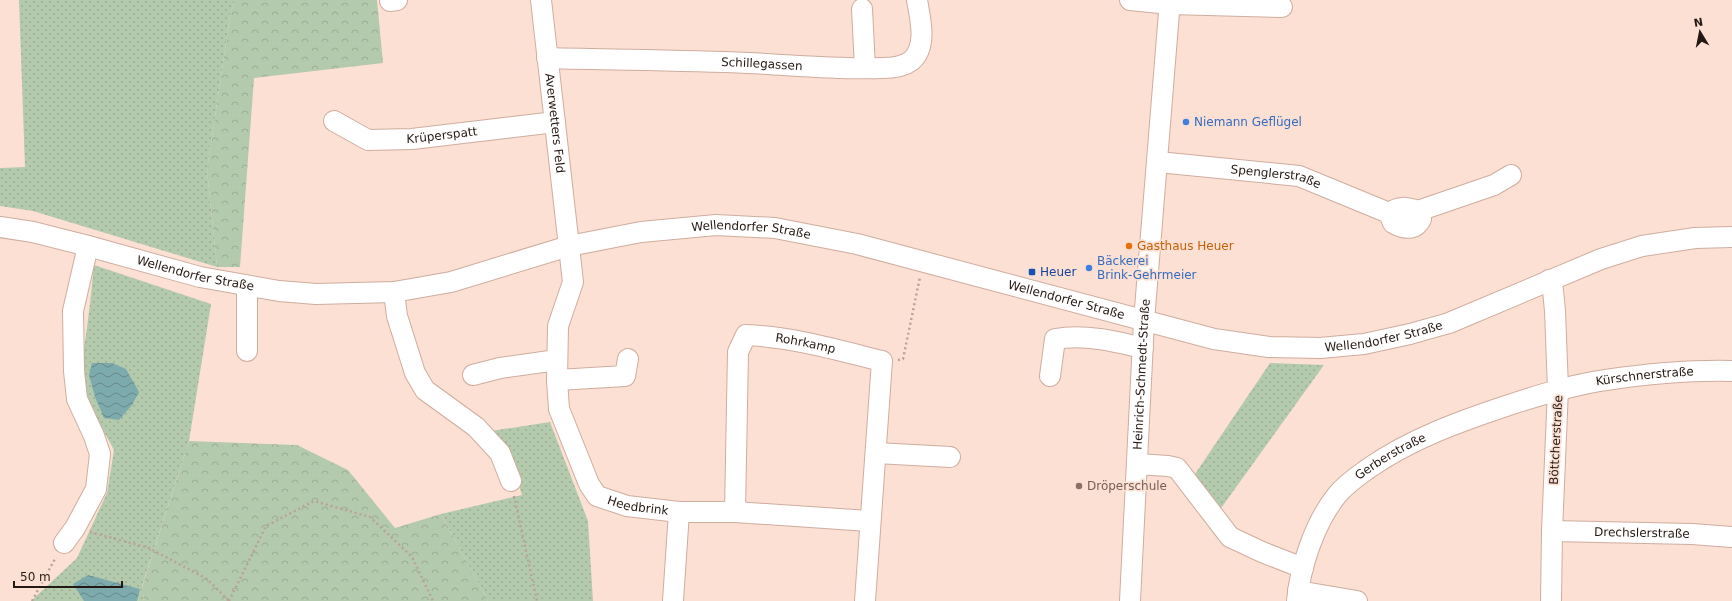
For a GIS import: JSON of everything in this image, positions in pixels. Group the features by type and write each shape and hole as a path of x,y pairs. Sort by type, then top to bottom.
{"street":[{"name":"Averwetters Feld","path":"541,0 569,246"},
{"name":"Schillegassen","path":"547,58 700,61 865,68 897,67 911,61 917,52 921,41 922,32 917,0"},
{"path":"1130,0 1282,8"},
{"name":"Heinrich-Schmedt-Straße","path":"1130,601 1144,321 1170,2"},
{"path":"862,9 865,68"},
{"name":"Krüperspatt","path":"334,120 368,140 412,139 555,122"},
{"name":"Spenglerstraße","path":"1158,162 1299,176 1389,214 1393,223 1402,228 1414,227 1418,224 1421,219 1418,211 1494,185 1512,174"},
{"name":"Wellendorfer Straße","path":"0,227 33,232 200,277 279,291 316,294 394,292 451,282 569,246 641,232 716,225 775,228 857,244 923,263 1029,289 1214,339 1269,347 1320,348 1364,344 1410,334 1449,323 1601,259 1642,246 1695,238 1732,237"},
{"path":"70,536 96,489 100,454 94,436 77,399 74,371 74,311 88,246"},
{"name":"Heedbrink","path":"569,246 573,282 558,326 557,380 559,409 589,484 597,496 627,506 679,512 735,512 869,521"},
{"name":"Böttcherstraße","path":"1549,280 1554,290 1556,311 1558,389 1550,601"},
{"path":"247,286 247,351"},
{"path":"394,292 396,316 415,372 425,390 476,427 500,453 511,481"},
{"name":"Rohrkamp","path":"735,512 738,352 746,335 772,336 811,343 882,361"},
{"path":"1050,376 1054,338 1073,336 1091,338 1143,348"},
{"path":"557,380 625,376 628,359"},
{"path":"473,374 500,368 557,360"},
{"path":"865,601 869,521 876,453 882,361"},
{"name":"Kürschnerstraße","path":"1558,389 1605,380 1700,370 1732,371"},
{"name":"Gerberstraße","path":"1297,596 1303,568 1324,512 1338,494 1355,477 1403,447 1435,432 1558,389"},
{"path":"876,453 950,457"},
{"path":"1137,464 1177,468 1230,537 1262,552 1303,568"},
{"path":"673,601 679,512"},
{"name":"Drechslerstraße","path":"1552,531 1692,534 1732,537"},
{"path":"1297,596 1357,601"}],"path":[{"path":"882,361 903,359 923,263"},
{"path":"511,481 537,601"},
{"path":"32,601 70,536 149,548 207,579 229,601 266,526 314,502 370,517 412,557 433,601"}],"green space":[{"path":"19,0 235,0 230,16 207,170 217,267 33,211 0,206 0,168 25,167"},
{"path":"235,0 377,0 383,63 254,78 240,267 217,267 207,170 230,16"},
{"path":"94,265 211,304 189,441 142,586 144,601 31,601 77,558 107,493 114,450 91,408 81,373"},
{"path":"1270,363 1324,365 1219,511 1193,477"},
{"path":"550,422 588,521 593,601 488,601 441,514 522,495 511,460 491,431"},
{"path":"189,441 297,445 348,470 395,528 441,514 488,601 144,601 142,587"}],"water":[{"path":"92,363 112,363 126,369 139,392 132,405 119,420 104,418 95,397 89,375"},
{"path":"88,575 140,589 137,601 84,601 73,584"}],"place":[{"name":"Niemann Geflügel","path":"1186,122"},
{"name":"Gasthaus Heuer","path":"1129,246"},
{"name":"Bäckerei Brink-Gehrmeier","path":"1089,268"},
{"name":"Heuer","path":"1032,272"},
{"name":"Dröperschule","path":"1079,486"}]}
